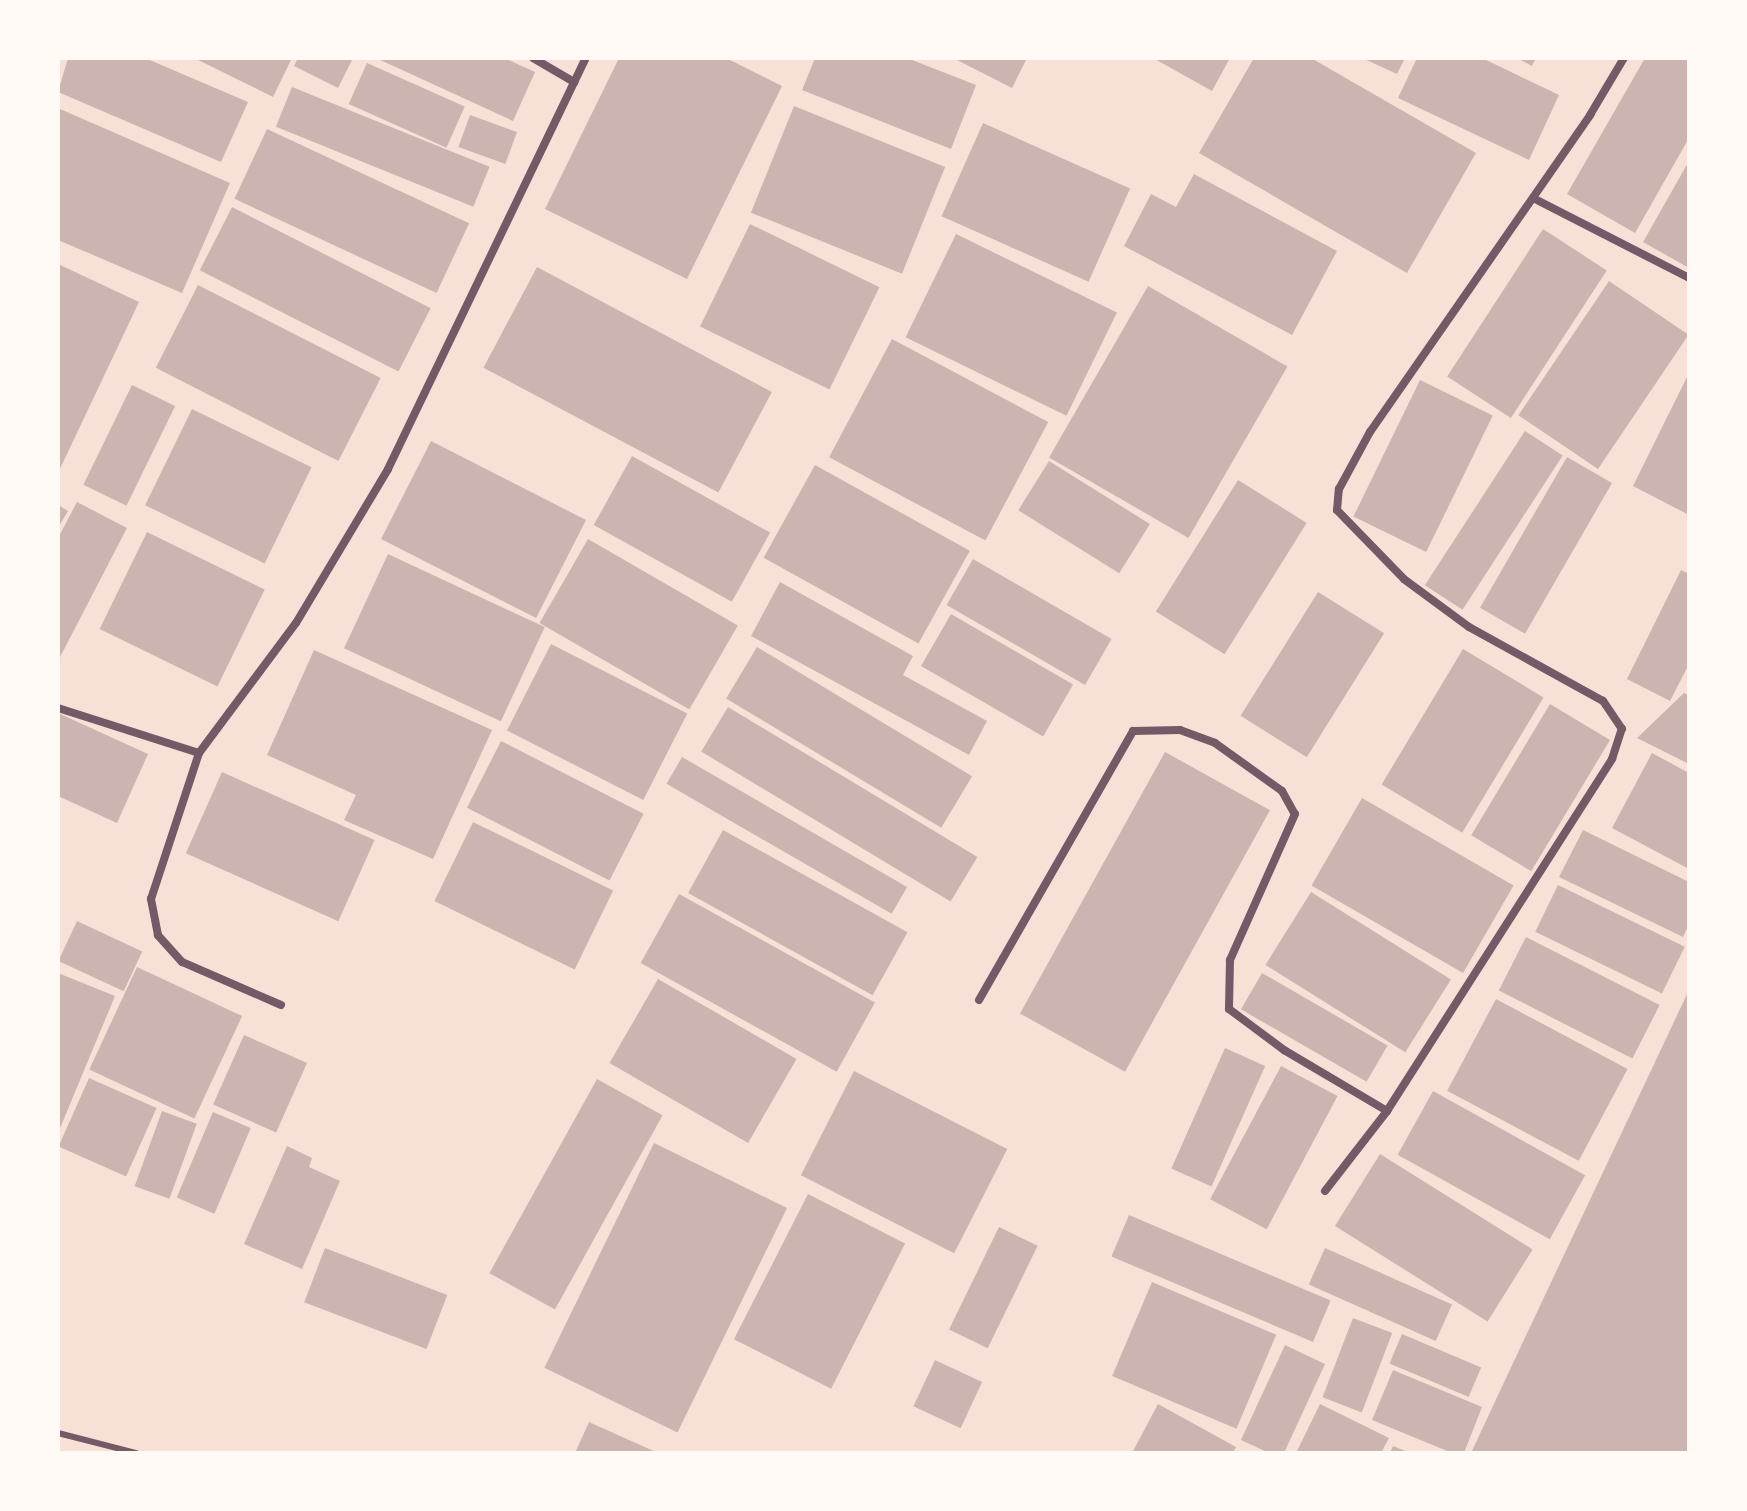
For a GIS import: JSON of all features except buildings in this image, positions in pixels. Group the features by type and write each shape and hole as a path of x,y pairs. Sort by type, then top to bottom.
{"street":[{"path":"533,58 574,82"},
{"path":"281,1005 182,962 158,935 151,899 199,753 296,623 388,469 586,58"},
{"path":"1325,1191 1387,1111 1612,759 1622,729 1603,701 1469,627 1404,579 1337,510 1339,489 1370,432 1533,198 1624,58"},
{"path":"1533,198 1689,278"},
{"path":"58,708 199,753"},
{"path":"979,1000 1133,731 1180,730 1215,743 1282,791 1295,814 1230,960 1229,1009 1284,1050 1387,1111"}],"lane":[{"path":"58,1433 136,1453"}]}
